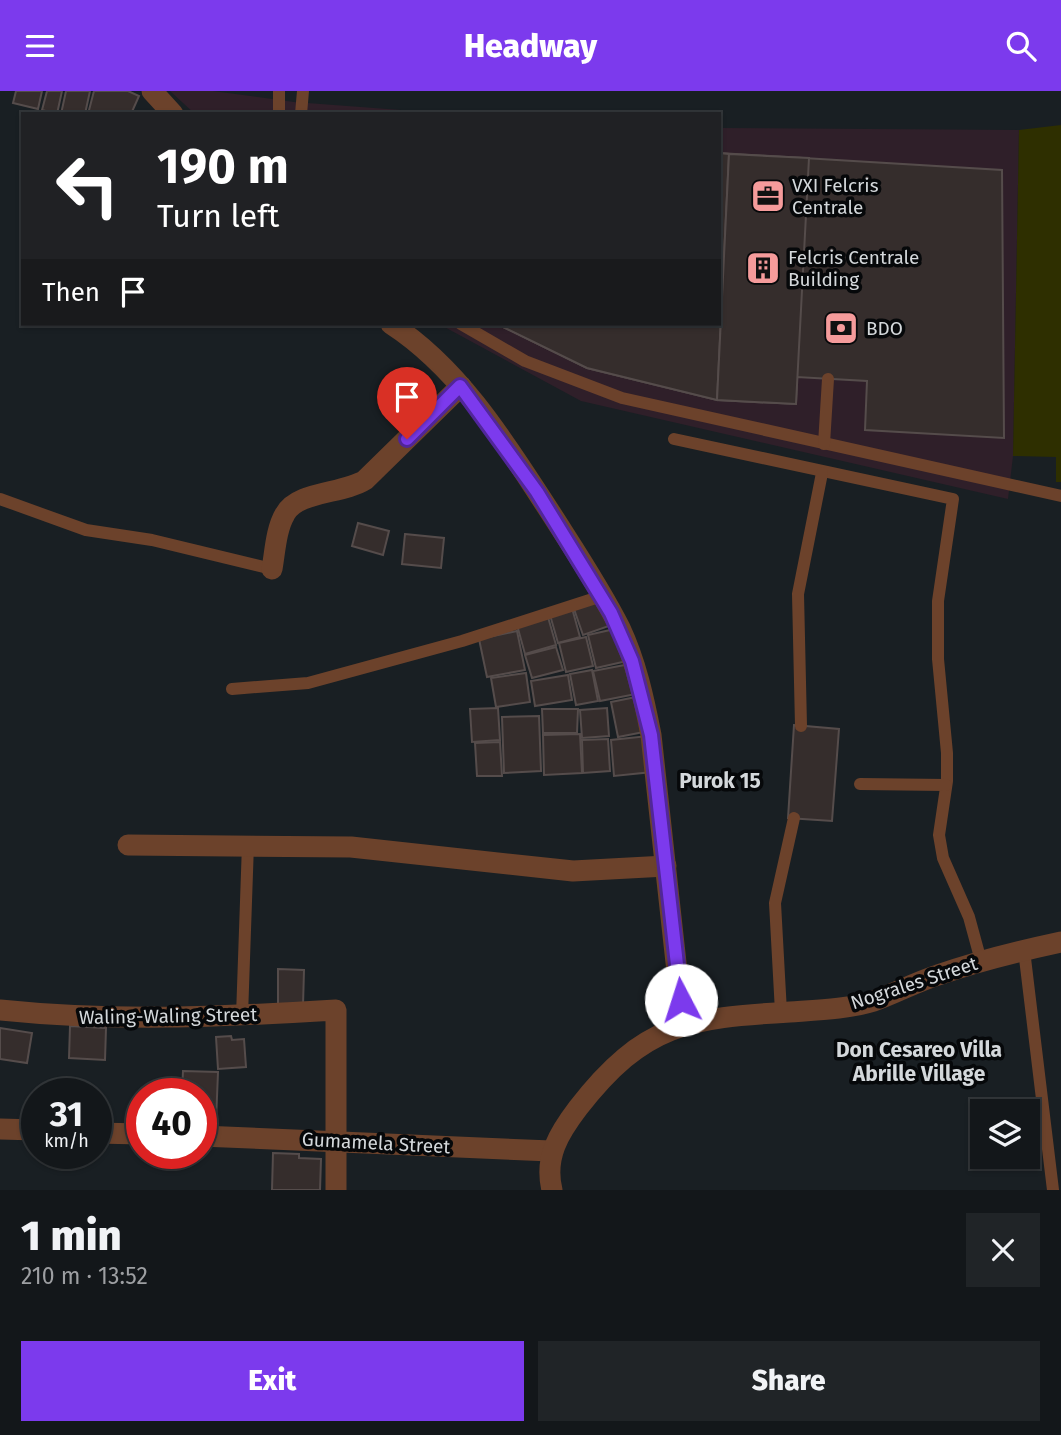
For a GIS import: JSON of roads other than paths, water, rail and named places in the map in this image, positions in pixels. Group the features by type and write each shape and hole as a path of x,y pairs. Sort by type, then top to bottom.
{"street":[{"path":"152,91 171,112"},
{"path":"394,326 420,345 460,386 537,492 620,629 642,693 651,735 683,1026"},
{"path":"272,569 285,514 293,504 308,497 354,487 365,480 460,386"},
{"path":"128,845 351,847 573,871 666,866"},
{"name":"Nograles Street","path":"551,1151 586,1098 631,1052 653,1037 709,1020 824,1010 874,1001 981,961 1061,941"},
{"name":"Waling-Waling Street","path":"0,1010 115,1019 242,1016 336,1010 337,1141"},
{"path":"0,1129 21,1130"},
{"name":"Gumamela Street","path":"217,1137 551,1151"},
{"path":"336,1190 337,1141"},
{"path":"551,1151 549,1167 552,1190"}],"lane":[{"path":"279,91 279,112"},
{"path":"301,112 303,91"},
{"path":"464,326 525,361 622,398 1061,496"},
{"path":"824,444 828,379"},
{"path":"674,439 822,473 953,499 938,601 938,659 947,754 939,835 943,858 969,917 981,961"},
{"path":"801,726 797,594 822,473"},
{"path":"0,499 86,530 152,540 272,569"},
{"path":"232,689 308,683 462,641 602,596"},
{"path":"860,783 946,785"},
{"path":"781,1012 775,903 794,818"},
{"path":"242,1016 248,844"},
{"path":"1024,950 1053,1190"}],"place":[{"name":"VXI Felcris Centrale","path":"768,196"},
{"name":"Felcris Centrale Building","path":"763,268"},
{"name":"BDO","path":"841,328"}],"district":[{"name":"Purok 15","path":"720,781"},
{"name":"Don Cesareo Villa Abrille Village","path":"919,1062"}]}
